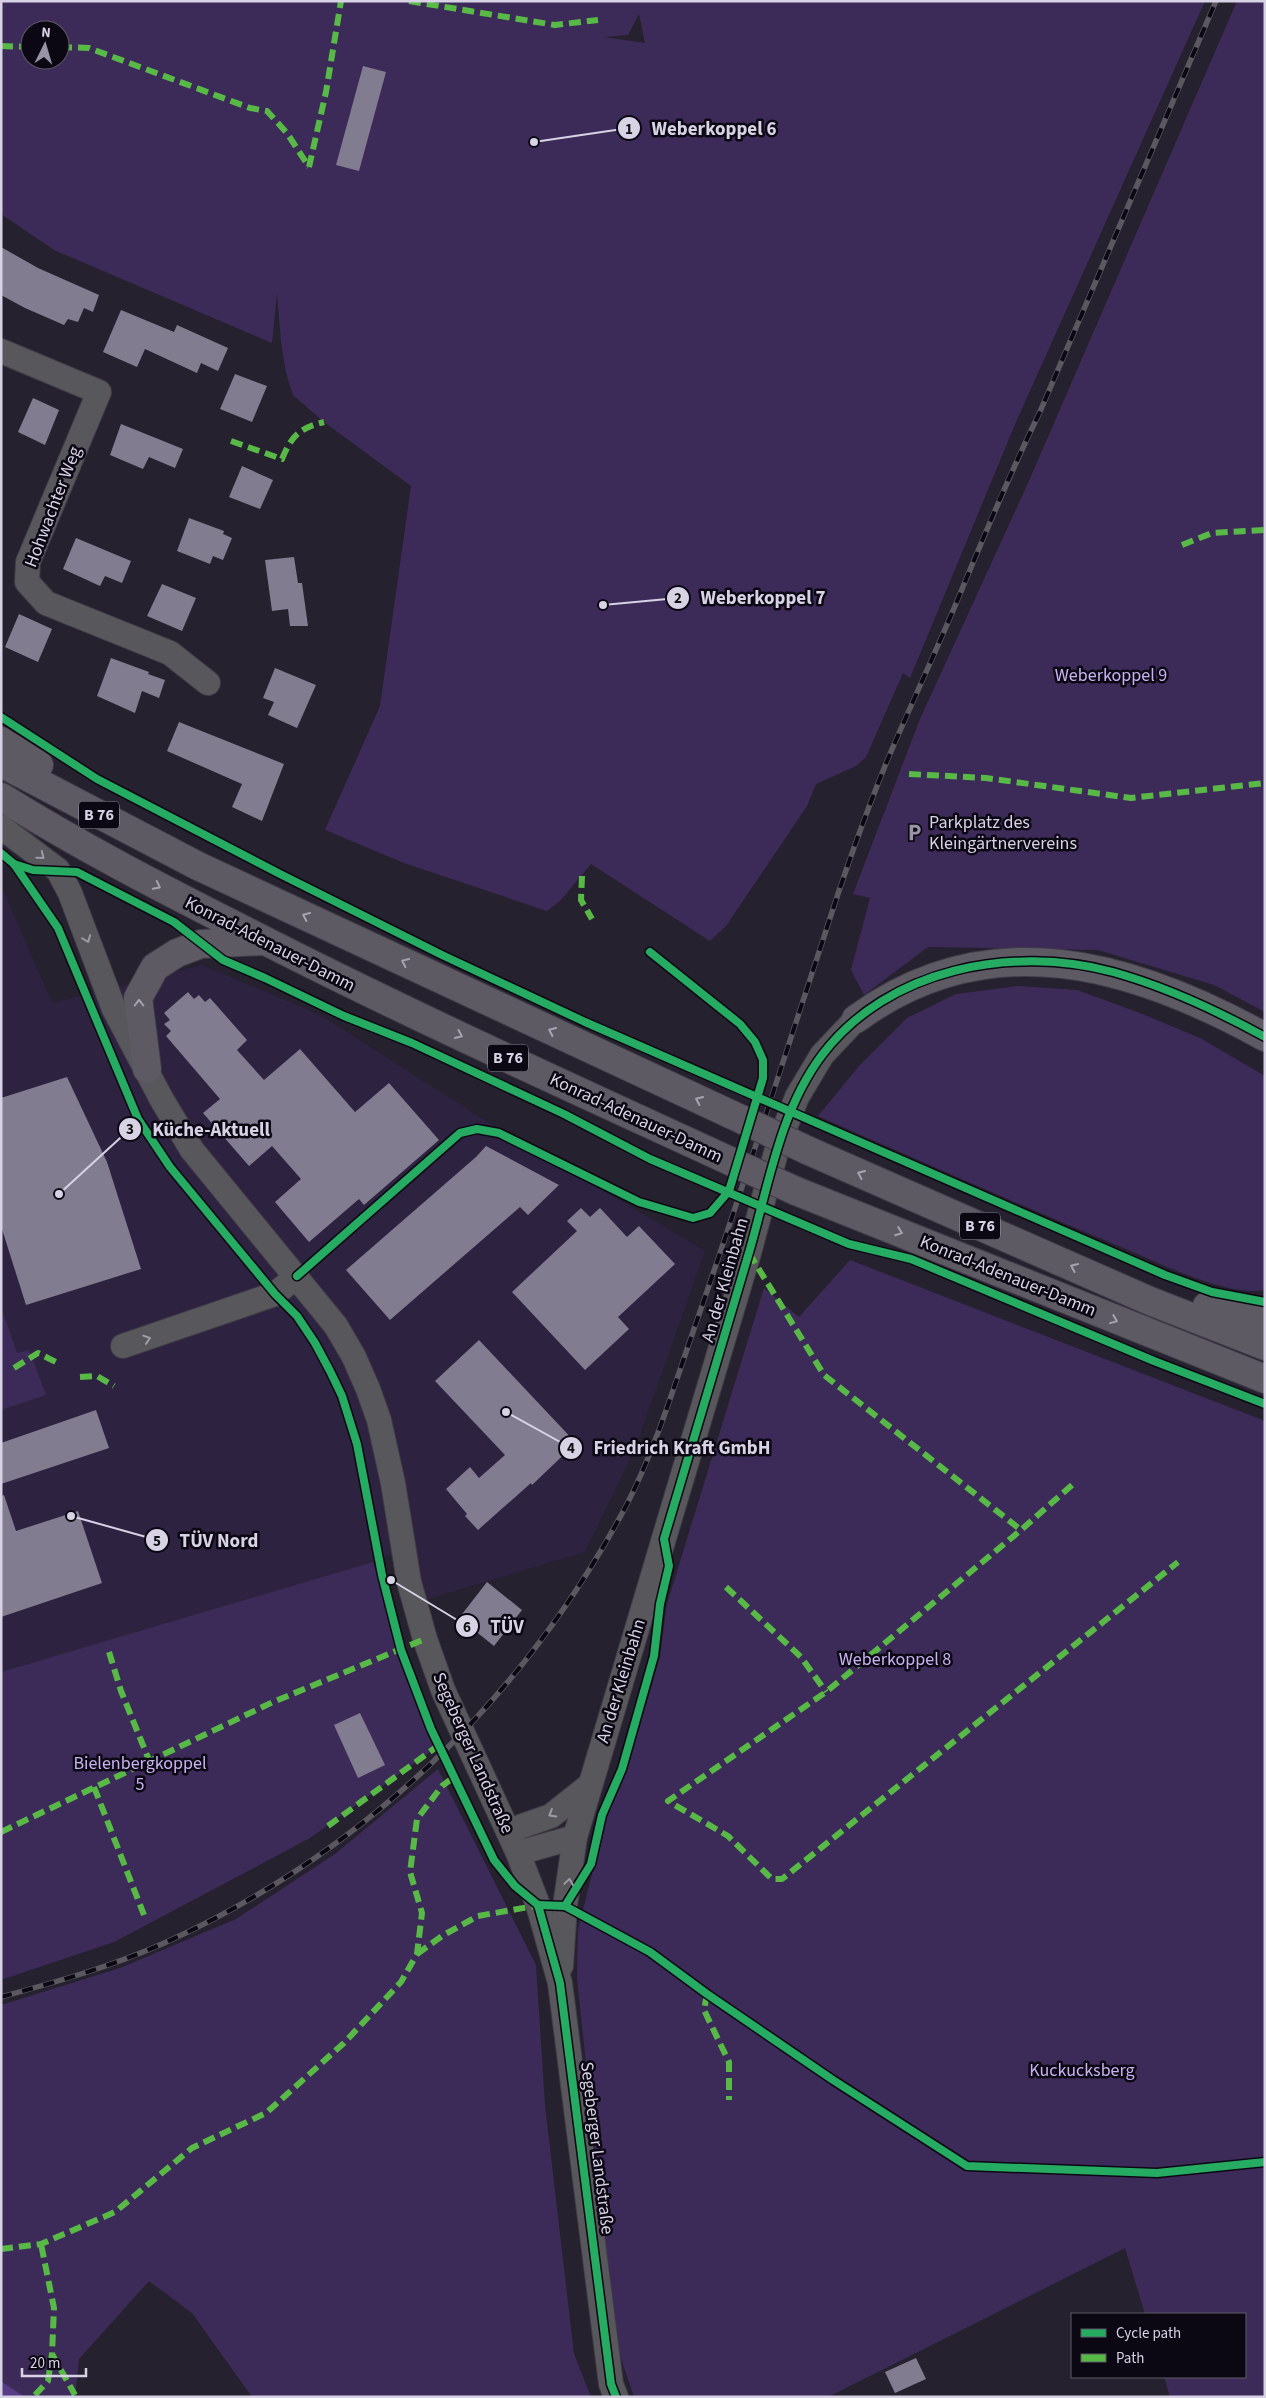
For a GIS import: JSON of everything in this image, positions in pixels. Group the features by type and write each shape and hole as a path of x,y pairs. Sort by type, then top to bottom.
{"highway":[{"name":"B 76","path":"1,741 31,761 143,821 198,866"},
{"name":"Konrad-Adenauer-Damm","path":"1,763 198,866 809,1151 1150,1301 1265,1346"},
{"name":"Konrad-Adenauer-Damm","path":"1,796 114,864 414,1016 796,1191 1265,1380"},
{"name":"B 76","path":"1,820 114,864"},
{"path":"147,1069 138,998 155,967 176,953 201,944 264,941"},
{"path":"856,1019 893,994 915,983 940,975 1004,963 1039,963 1077,965 1113,972 1144,982 1192,1000 1265,1037"},
{"name":"B 76","path":"1150,1301 1208,1306 1239,1316 1265,1320"}],"street":[{"name":"Hohwachter Weg","path":"1,351 99,392 28,562 27,582 46,603 170,653 208,683"},
{"name":"Segeberger Landstraße","path":"1,827 58,870 70,893 114,1009 162,1100 192,1150 336,1326 354,1357 368,1389 384,1441 410,1582 425,1640 443,1690 518,1853 538,1906 560,1983 611,2384 616,2397"},
{"name":"An der Kleinbahn","path":"560,1983 566,1906 575,1837 749,1252 778,1146 797,1097 822,1055 856,1019"},
{"path":"124,1346 275,1294 297,1276"},
{"path":"508,1831 551,1816 590,1786"},
{"path":"518,1853 575,1837"}],"shaded area":[{"path":"1,885 52,1003 202,965 320,1015 489,1123 705,1251 636,1446 585,1552 415,1603 403,1549 373,1562 1,1672 1,1410 45,1394 17,1354 1,1307"},
{"path":"2,2382 25,2397 1,2397"}],"green space":[{"path":"1,1 1205,1 1016,422 910,678 903,673 866,757 856,766 816,784 807,806 726,926 710,941 591,864 560,901 547,911 404,863 325,830 380,706 411,486 324,422 293,395 286,373 281,342 277,293 272,343 54,250 1,214","holes":["639,14 645,43 604,37 628,35"]},
{"name":"Weberkoppel 9","path":"1237,1 1265,1 1265,1012 1214,985 1098,950 928,947 864,995 851,970 870,898 853,894 920,719 1028,483"},
{"path":"1018,986 1077,990 1200,1038 1265,1076 1265,1290 1249,1291 1230,1288 1189,1276 818,1116 859,1066 907,1018 956,994"},
{"path":"850,1260 1265,1421 1265,2397 1170,2397 1164,2378 1246,2378 1246,2313 1145,2313 1125,2248 828,2397 634,2397 620,2355 602,2214 577,1978 578,1930 607,1814 627,1770 660,1657 667,1604 764,1288 799,1317"},
{"path":"1,1307 17,1353 29,1350 46,1395 1,1410"},
{"name":"Bielenbergkoppel 5","path":"373,1562 436,1748 310,1838 114,1942 1,1980 1,1672"},
{"path":"438,1769 536,1965 545,2105 574,2354 591,2397 252,2397 192,2313 149,2281 79,2359 75,2397 1,2397 1,2005 120,1968 236,1919 335,1854"}],"building":[{"path":"363,66 386,72 359,171 336,165"},
{"path":"1,247 38,268 99,295 93,312 84,308 78,322 68,319 64,325 1,295"},
{"path":"121,310 174,332 177,325 228,348 218,371 201,363 197,373 145,349 137,367 103,352"},
{"path":"235,374 267,386 252,422 220,409"},
{"path":"33,398 59,410 45,445 18,432"},
{"path":"121,424 183,449 175,468 149,457 143,469 110,455"},
{"path":"242,466 273,480 260,509 229,497"},
{"path":"189,518 224,531 223,534 232,538 223,560 213,556 210,564 177,551"},
{"path":"76,538 131,561 122,583 105,576 100,586 63,569"},
{"path":"294,557 298,583 302,583 308,626 290,626 288,609 272,611 265,560"},
{"path":"162,584 196,598 182,631 147,616"},
{"path":"19,614 52,629 38,662 5,647"},
{"path":"111,658 165,680 159,698 142,691 135,713 97,696"},
{"path":"275,668 316,685 297,728 268,715 274,702 263,698"},
{"path":"179,722 284,764 262,821 232,807 242,784 167,751"},
{"path":"188,992 194,999 199,995 205,1002 210,998 247,1040 237,1050 264,1080 300,1049 355,1112 389,1083 439,1140 364,1205 359,1199 309,1242 275,1202 301,1179 272,1146 249,1166 203,1113 220,1099 166,1036 171,1031 164,1024 170,1020 164,1013"},
{"path":"67,1077 107,1162 141,1269 26,1305 1,1226 1,1098"},
{"path":"486,1146 559,1185 528,1215 520,1207 390,1320 346,1270 476,1157"},
{"path":"581,1208 590,1217 600,1208 627,1237 639,1226 675,1264 618,1317 629,1329 585,1370 512,1292 577,1231 567,1221"},
{"path":"479,1340 576,1443 532,1485 531,1483 478,1530 465,1516 467,1514 446,1489 470,1467 479,1478 505,1455 435,1381"},
{"path":"96,1410 109,1448 1,1484 1,1443"},
{"path":"4,1495 16,1531 78,1511 102,1583 1,1617 1,1496"},
{"path":"487,1582 522,1610 494,1646 459,1618"},
{"path":"360,1713 385,1765 358,1778 334,1725"},
{"path":"916,2358 926,2379 895,2393 885,2372"}],"railway":[{"path":"1,1997 103,1967 162,1944 235,1907 305,1865 370,1817 431,1764 487,1706 538,1644 585,1577 626,1506 646,1463 663,1419 727,1232 845,873 887,761 1006,485 1039,414 1216,1"}],"marked path":[{"path":"309,167 326,92 341,1"},
{"path":"409,1 555,25 598,20"},
{"path":"1,46 20,47"},
{"path":"70,47 89,48 250,108 267,111 287,133 309,167"},
{"path":"231,441 282,459 297,434 308,427 324,422"},
{"path":"1182,545 1212,533 1265,530"},
{"path":"909,774 986,778 1131,798 1265,783"},
{"path":"582,876 581,900 592,919"},
{"path":"749,1253 824,1375 1021,1530"},
{"path":"14,1368 38,1353 56,1362"},
{"path":"80,1377 97,1376 114,1386"},
{"path":"1072,1485 1021,1530 826,1692 668,1801 728,1836 772,1879 782,1879 1178,1562"},
{"path":"726,1587 801,1657 826,1692"},
{"path":"1,1832 273,1702 425,1639"},
{"path":"109,1652 121,1691 149,1760"},
{"path":"328,1826 439,1745"},
{"path":"1,2249 41,2244 115,2212 192,2148 266,2113 344,2043 401,1982 417,1954 422,1913 410,1872 417,1819 442,1786 454,1777"},
{"path":"94,1787 144,1915"},
{"path":"417,1954 442,1936 478,1916 540,1905"},
{"path":"707,1994 704,2010 729,2062 729,2100"},
{"path":"35,2395 48,2381 52,2354 54,2308 41,2244"},
{"path":"52,2354 75,2395"}],"cycle path":[{"path":"1,717 97,779 442,955 585,1022 1165,1275 1212,1292 1265,1302"},
{"path":"1,853 14,864 58,928 138,1119 170,1167 275,1294 297,1316 315,1343 330,1371 342,1396 357,1444 382,1575 401,1650 431,1729 494,1860 515,1886 538,1905"},
{"path":"14,864 33,870 77,872 174,922 223,960 344,1016 412,1043 564,1114 650,1159 849,1244 911,1259 1154,1361 1265,1404"},
{"path":"297,1276 460,1133 477,1129 499,1133 639,1202 693,1218 710,1213 729,1191 763,1078 763,1060 755,1042 740,1024 650,952"},
{"path":"565,1906 591,1864 602,1815 622,1769 654,1656 660,1604 669,1566 664,1539 748,1256 776,1152 795,1101 807,1077 822,1055 849,1025 881,1002 916,983 954,971 994,963 1034,961 1074,964 1133,978 1191,1000 1265,1037"},
{"path":"538,1905 565,1906 650,1952 707,1994 833,2080 967,2166 1157,2173 1265,2162"},
{"path":"538,1905 560,1983 611,2384 616,2397"}],"place":[{"name":"Weberkoppel 6","path":"534,142"},
{"name":"Weberkoppel 7","path":"603,605"},
{"name":"Parkplatz des Kleingärtnervereins","path":"915,832"},
{"name":"Küche-Aktuell","path":"59,1194"},
{"name":"Friedrich Kraft GmbH","path":"506,1412"},
{"name":"TÜV Nord","path":"71,1516"},
{"name":"TÜV","path":"391,1580"}],"park label":[{"name":"Weberkoppel 8","path":"895,1659"},
{"name":"Kuckucksberg","path":"1082,2070"}]}
